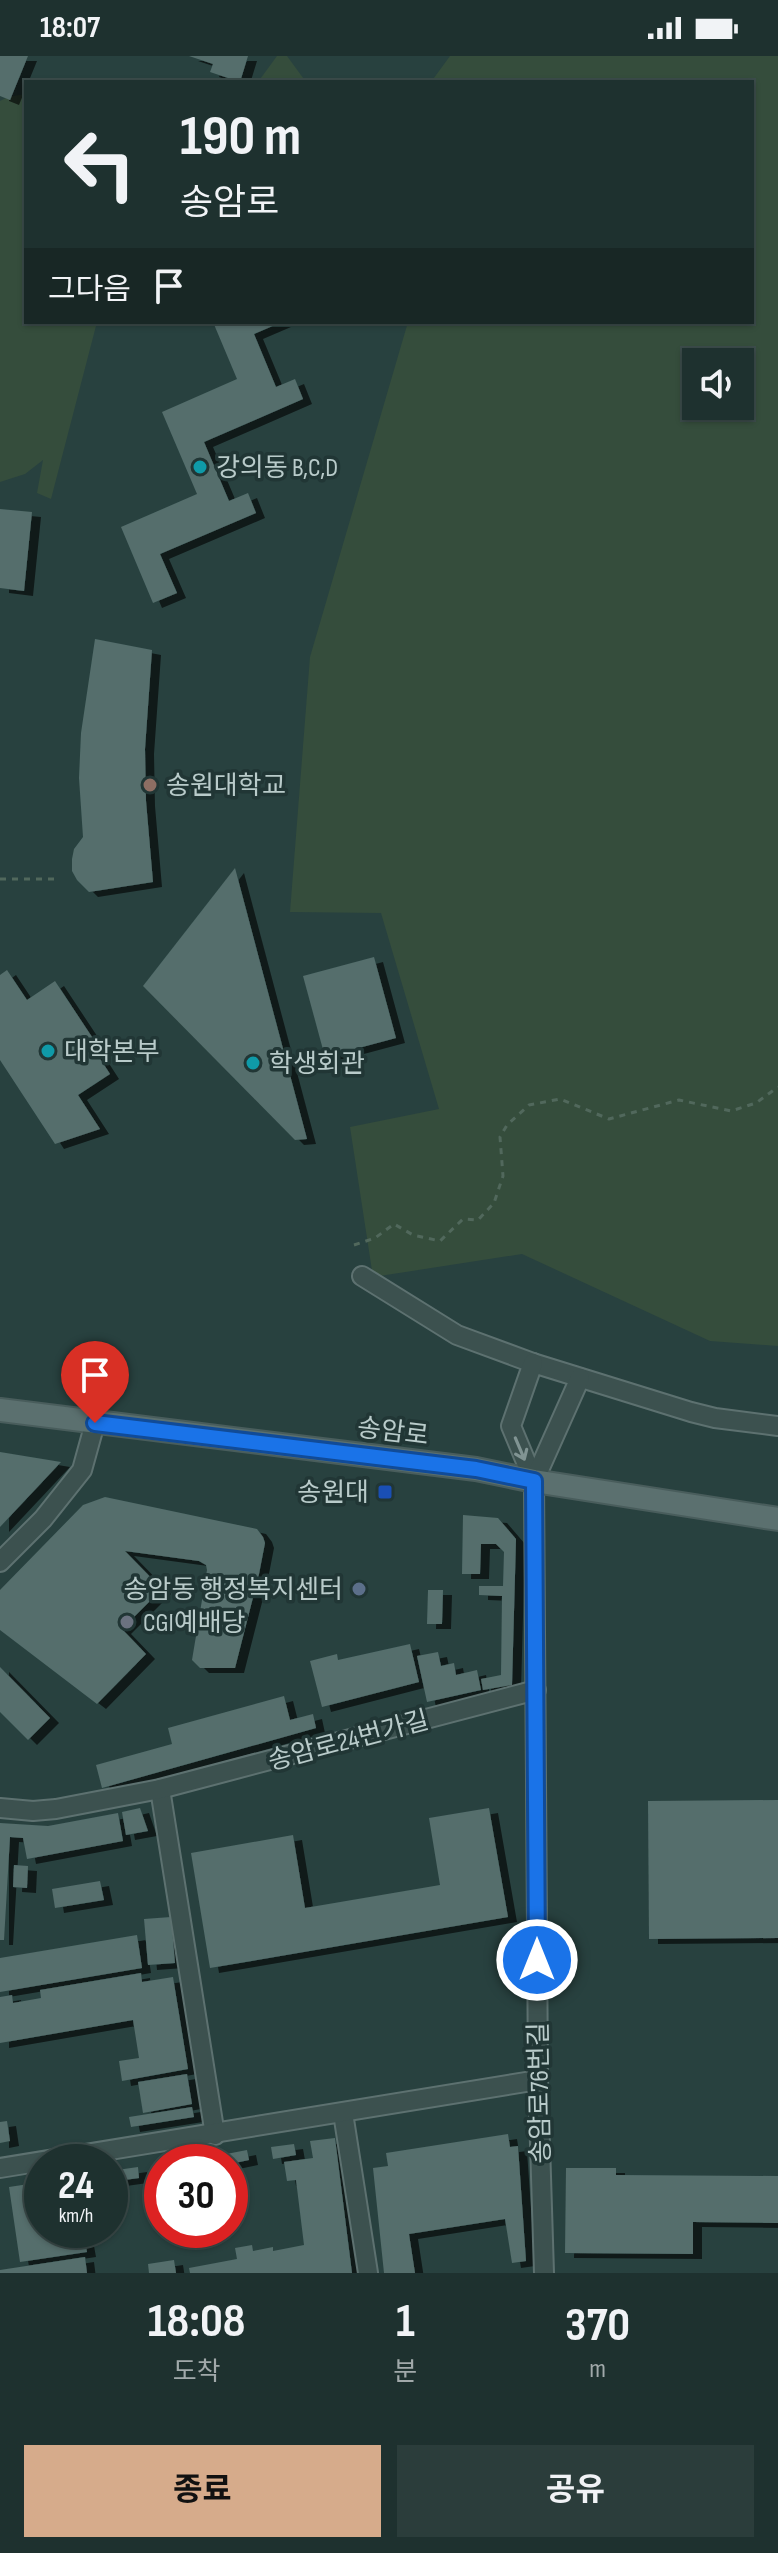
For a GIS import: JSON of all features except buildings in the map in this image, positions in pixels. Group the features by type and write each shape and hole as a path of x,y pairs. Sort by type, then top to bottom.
{"main road":[{"name":"송암로","path":"0,1410 476,1469 778,1519"}],"street":[{"path":"362,1276 457,1335 533,1363 691,1412 778,1426"},
{"path":"533,1363 511,1426 534,1481"},
{"path":"534,1481 580,1378"},
{"path":"0,1562 43,1519 82,1470 95,1423"},
{"name":"송암로76번길","path":"534,1481 538,2080 544,2273"},
{"name":"송암로24번가길","path":"0,1808 33,1811 56,1809 160,1789 536,1690"},
{"path":"160,1789 215,2135"},
{"path":"0,2168 538,2080"},
{"path":"343,2113 368,2273"}],"path":[{"path":"0,879 57,879"},
{"path":"354,1245 375,1238 394,1224 413,1235 440,1241 463,1219 478,1220 494,1203 503,1176 500,1137 507,1125 529,1105 560,1099 609,1119 679,1100 731,1111 756,1103 778,1087"}],"green space":[{"path":"277,56 287,56 305,80 259,80"},
{"path":"450,56 778,56 778,1346 710,1341 522,1254 373,1277 350,1127 439,1109 381,913 290,912 310,657 407,324 754,324 754,80 432,80"},
{"path":"24,94 24,324 96,324 51,499 37,493 43,460 25,474 0,482 0,101"}],"place":[{"name":"강의동 B,C,D","path":"200,467"},
{"name":"송원대학교","path":"150,785"},
{"name":"대학본부","path":"48,1051"},
{"name":"학생회관","path":"253,1063"},
{"name":"송원대","path":"385,1492"},
{"name":"송암동 행정복지센터","path":"359,1589"},
{"name":"CGI예배당","path":"127,1622"}],"route":[{"path":"95,1423 476,1469 534,1481 537,1960"}]}
